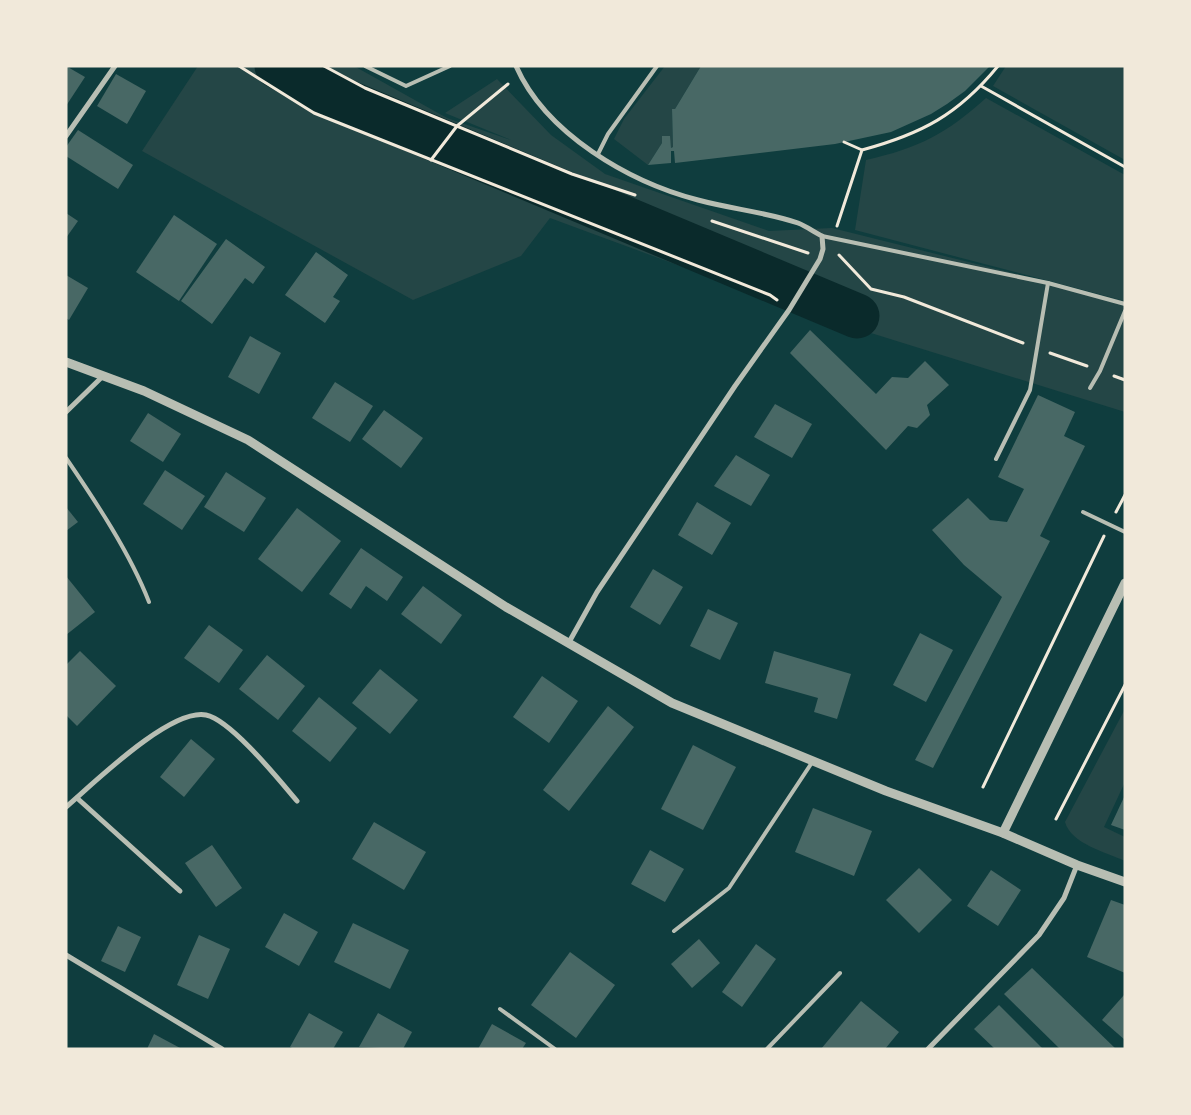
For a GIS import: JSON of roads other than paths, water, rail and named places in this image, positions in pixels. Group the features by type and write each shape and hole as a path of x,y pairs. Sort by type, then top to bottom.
{"street":[{"path":"66,136 115,66"},
{"path":"516,66 538,102 559,124 619,169 648,184 696,200 799,224 822,236 823,249 816,267 789,310 596,592 568,644"},
{"path":"66,362 104,375 195,414 248,440 568,644 672,703 886,791 1003,833 1077,865 1125,882"},
{"path":"66,412 104,375"},
{"path":"1003,833 1125,583"},
{"path":"66,807 139,743 183,719 206,715 233,733 266,765 297,801"},
{"path":"77,798 180,891"},
{"path":"928,1049 1039,934 1064,898 1077,865"},
{"path":"66,955 222,1049"}],"lane":[{"path":"365,66 406,86 450,66"},
{"path":"598,154 608,134 657,66"},
{"path":"822,236 1048,284 1125,304"},
{"path":"996,459 1030,390 1048,284"},
{"path":"1090,388 1100,371 1125,311"},
{"path":"66,458 86,486 141,582 149,602"},
{"path":"1083,512 1125,532"},
{"path":"674,931 729,888 813,761"},
{"path":"766,1049 840,973"},
{"path":"500,1009 555,1049"}],"waterway":[{"path":"277,66 335,97 857,316"}]}
